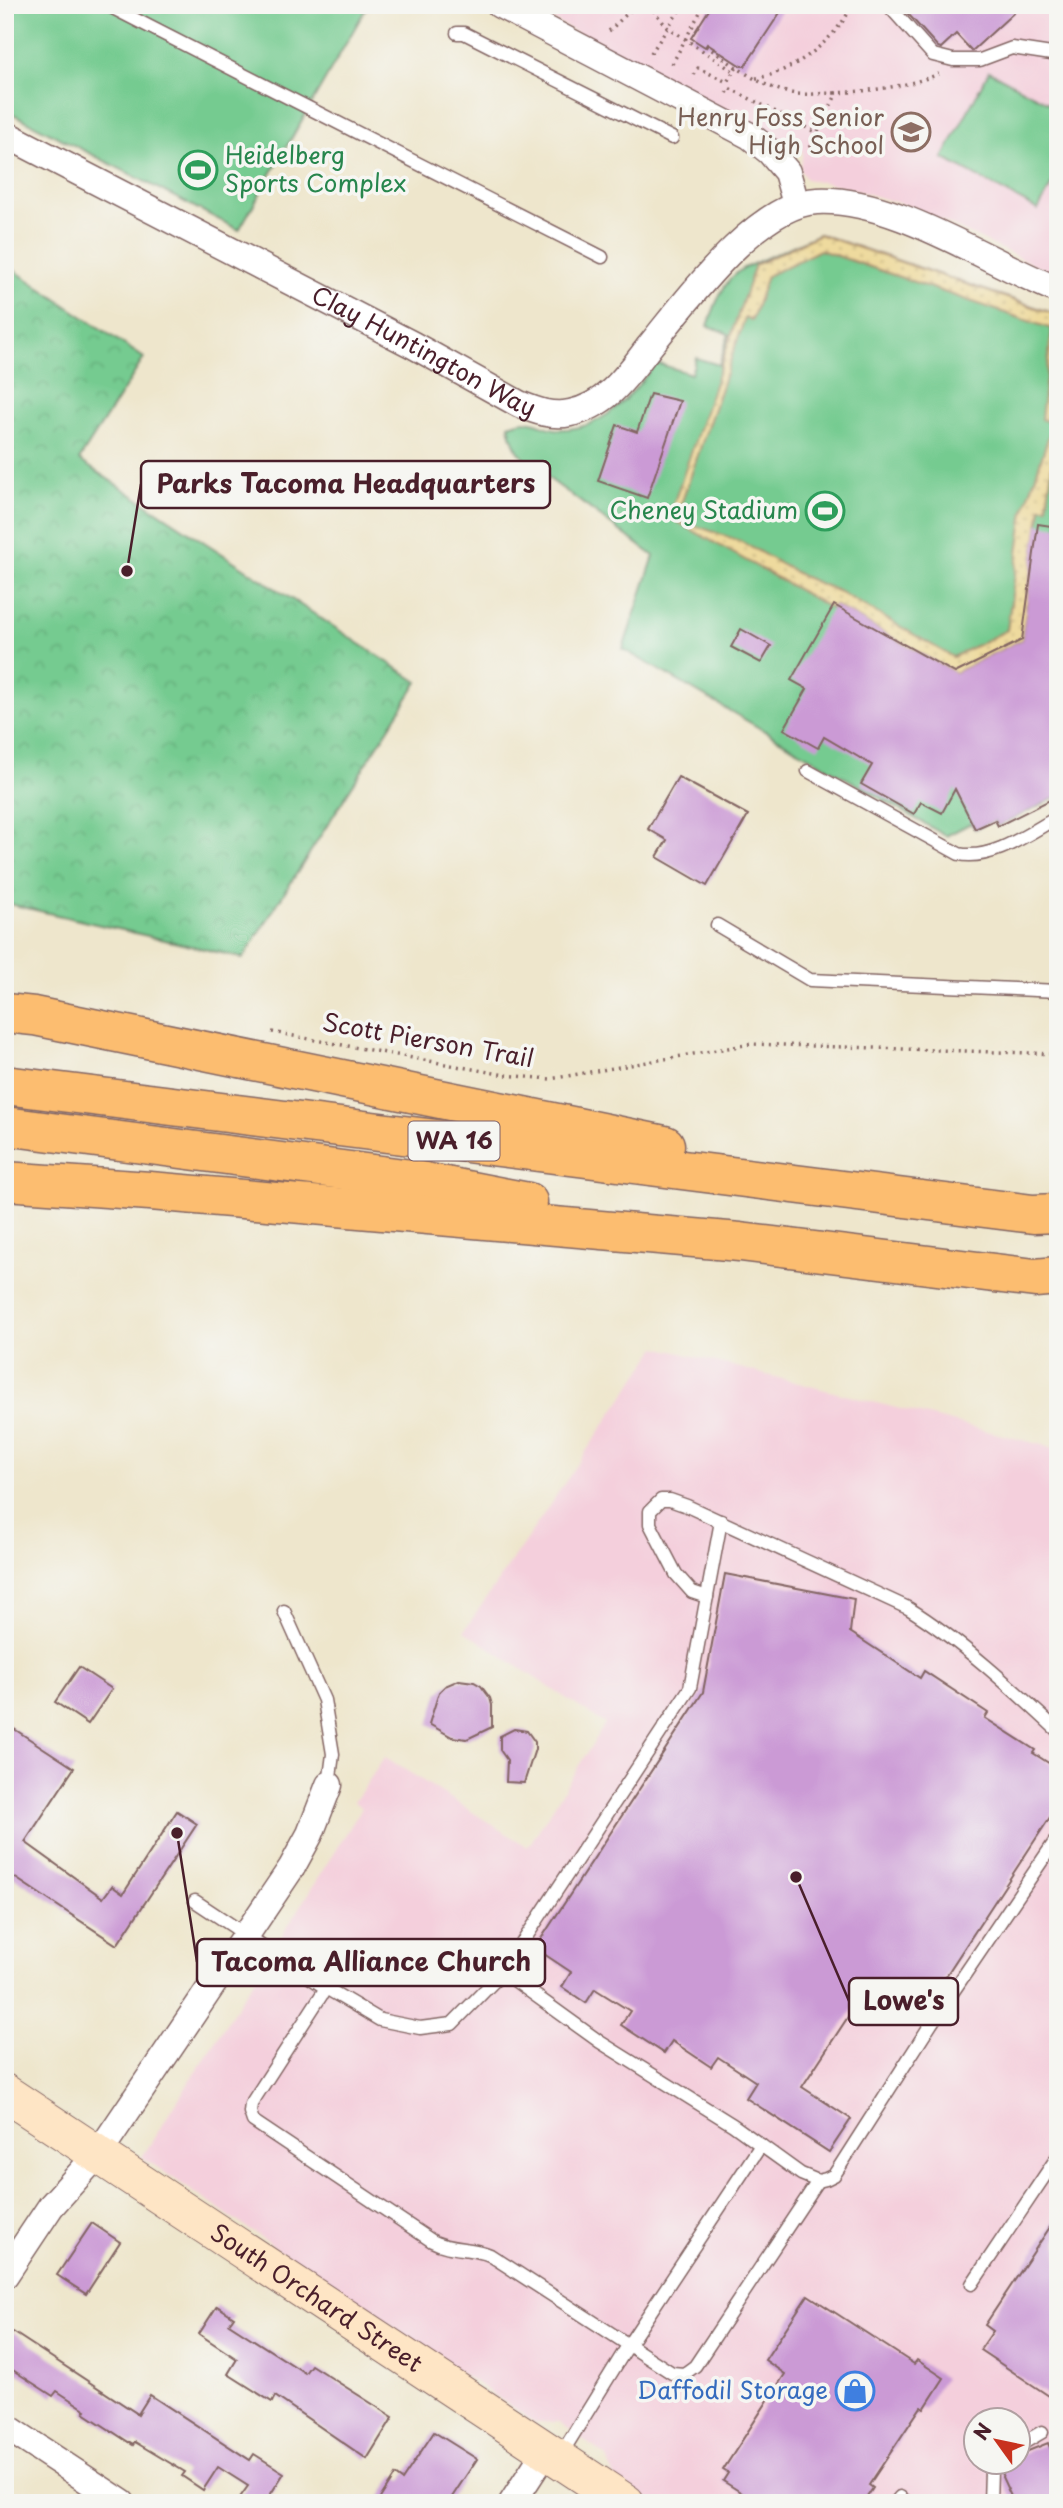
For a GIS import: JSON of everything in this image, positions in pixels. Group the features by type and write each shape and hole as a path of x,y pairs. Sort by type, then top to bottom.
{"highway":[{"path":"5,1013 47,1019 556,1121 903,1197"},
{"name":"WA 16","path":"5,1085 1033,1214 1058,1213"},
{"name":"WA 16","path":"5,1126 404,1178 740,1242 1035,1278 1058,1276"},
{"path":"5,1181 740,1242"}],"main road":[{"name":"South Orchard Street","path":"5,2093 626,2503"}],"street":[{"path":"500,5 750,136 770,152 787,172 796,204 814,201 850,203 909,220 1022,276 1058,290"},
{"name":"Clay Huntington Way","path":"5,134 413,345 519,404 554,415 588,407 615,388 688,299 747,236 771,217 796,204"},
{"path":"5,2275 51,2206 97,2154 292,1867 310,1834 329,1785"},
{"path":"5,2426 122,2503"},
{"path":"512,2503 553,2453"}],"lane":[{"path":"107,5 345,129 602,257"},
{"path":"888,5 933,55 980,60 1012,48 1058,55"},
{"path":"457,33 464,33 509,54 672,138"},
{"path":"808,771 959,854 973,857 994,851 1058,817"},
{"path":"717,925 810,980 1058,991"},
{"path":"707,1597 692,1592 676,1574 650,1524 649,1515 658,1502 667,1499 721,1521 918,1614 1003,1682 1058,1731"},
{"path":"195,1901 326,1988 380,2020 420,2028 452,2024 503,1972 690,1688 721,1521"},
{"path":"284,1611 324,1700 333,1754 329,1785"},
{"path":"326,1988 251,2104 253,2121 432,2241 453,2249 479,2250 490,2255 672,2373 681,2375 688,2372 699,2360 818,2181 834,2175 931,2024 1058,1838"},
{"path":"503,1972 590,2035 761,2144 801,2174 818,2181"},
{"path":"553,2453 629,2344 761,2144"},
{"path":"972,2284 1058,2156"},
{"path":"1032,2438 1042,2432"},
{"path":"990,2503 991,2476"},
{"path":"895,2503 900,2497 908,2503"}],"path":[{"path":"609,30 635,5"},
{"path":"649,5 667,27 733,71"},
{"path":"652,53 683,5"},
{"path":"671,64 704,5"},
{"path":"754,78 780,72 826,41 840,28 852,5"},
{"path":"706,46 774,89 794,94 835,93 909,84 936,75 964,60"},
{"path":"694,75 698,68 727,82 737,66"},
{"path":"726,93 729,88 817,134"},
{"path":"807,151 835,93"},
{"name":"Scott Pierson Trail","path":"262,1030 505,1075 550,1079 751,1044 1058,1054"}],"shaded area":[{"name":"Henry Foss Senior High School","path":"525,5 1058,5 1058,276 915,208 834,184 806,179 800,170 803,152"},
{"path":"657,1347 1058,1449 1058,2503 653,2503 613,2476 607,2457 559,2422 534,2422 142,2157 362,1808 354,1802 385,1757 528,1847 605,1724 464,1631"}],"green space":[{"name":"Heidelberg Sports Complex","path":"5,5 368,5 239,230 5,110"},
{"path":"989,71 1058,108 1058,173 1038,210 943,158"},
{"name":"Cheney Stadium","path":"819,234 1058,315 1058,796 998,826 994,820 975,829 971,823 946,836 623,649 654,556 532,466 516,448 512,437 509,425 521,421 556,429 588,425 625,399 656,363 691,374 696,358 719,365 729,334 708,326 720,294 729,280 742,269"},
{"path":"5,264 144,358 79,460 418,682 243,958 5,903"}],"sand":[{"path":"819,234 1058,315 1058,416 1047,507 1041,507 1022,640 955,673 834,605 832,609 669,517 755,265","holes":["820,250 1052,329 1041,419 1053,423 1024,511 1007,630 953,657 840,592 804,577 740,541 676,519 745,318 752,320 767,276"]}],"building":[{"path":"712,5 785,5 745,66 741,66 707,44 705,47 691,38"},
{"path":"900,5 1022,5 972,51 956,34 941,48 938,47"},
{"path":"650,394 680,401 647,498 598,481 617,425 637,432"},
{"path":"1038,524 1058,527 1058,796 998,826 995,820 975,829 955,789 942,813 921,802 914,814 861,784 872,765 824,737 818,748 784,729 807,689 791,680 834,605 955,673 1022,640"},
{"path":"741,629 771,646 761,663 731,647"},
{"path":"678,777 748,815 707,886 657,857 667,840 648,829"},
{"path":"725,1574 854,1599 850,1632 920,1678 924,1671 988,1713 985,1718 1035,1750 1033,1753 1058,1769 1058,1805 917,2020 867,1988 802,2087 851,2119 829,2152 746,2098 756,2082 718,2057 711,2067 672,2041 664,2053 621,2025 630,2011 595,1989 586,2003 562,1987 571,1972 535,1948 703,1692"},
{"path":"79,1667 112,1689 88,1724 55,1702"},
{"path":"459,1680 481,1686 492,1705 492,1727 467,1739 452,1737 429,1724 439,1692"},
{"path":"5,1723 74,1768 25,1842 103,1898 112,1886 123,1894 177,1811 197,1824 117,1945 5,1871"},
{"path":"514,1729 527,1731 535,1742 524,1783 506,1782 507,1760 500,1750 500,1736"},
{"path":"1058,2215 1058,2402 980,2350 993,2331 985,2325"},
{"path":"92,2223 120,2242 86,2294 57,2275"},
{"name":"Daffodil Storage","path":"808,2295 914,2364 917,2360 944,2378 924,2409 921,2407 869,2485 873,2488 863,2503 780,2503 769,2495 764,2503 752,2495 750,2498 723,2481 728,2473 723,2470 785,2374 765,2360"},
{"path":"217,2306 234,2317 229,2324 305,2373 311,2365 393,2417 367,2459 275,2396 272,2402 228,2374 237,2359 199,2334"},
{"path":"13,2332 138,2414 150,2395 250,2460 254,2454 284,2473 265,2503 236,2503 248,2486 218,2467 203,2490 182,2476 185,2472 135,2442 133,2445 84,2413 86,2410 57,2391 53,2396 8,2367 5,2362 5,2345"},
{"path":"434,2432 477,2459 448,2503 377,2503 395,2475 402,2480"},
{"path":"1048,2443 1058,2466 1058,2503 1014,2503 1002,2476 1032,2476 1032,2449"}],"place":[{"name":"Henry Foss Senior High School","path":"911,132"},
{"name":"Heidelberg Sports Complex","path":"198,170"},
{"name":"Cheney Stadium","path":"825,511"},
{"name":"Parks Tacoma Headquarters","path":"127,571"},
{"name":"Tacoma Alliance Church","path":"177,1833"},
{"name":"Lowe's","path":"796,1877"},
{"name":"Daffodil Storage","path":"855,2391"}]}
